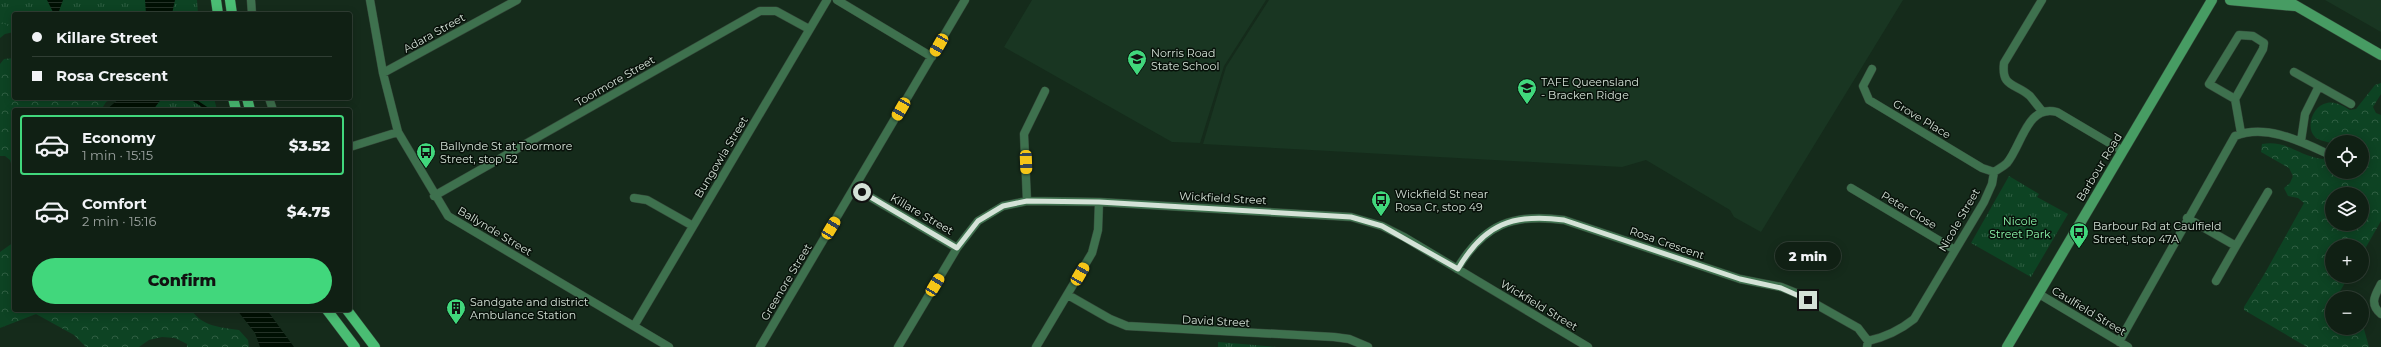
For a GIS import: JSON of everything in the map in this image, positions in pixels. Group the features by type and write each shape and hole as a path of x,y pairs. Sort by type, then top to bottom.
{"main road":[{"path":"216,0 218,12"},
{"path":"230,0 232,12"},
{"path":"329,312 355,347"},
{"path":"349,312 375,347"}],"street":[{"path":"251,0 252,12"},
{"name":"Ballynde Street","path":"370,0 383,73 398,132 434,196 454,222 669,347"},
{"name":"Adara Street","path":"383,73 517,0"},
{"name":"Bungowla Street","path":"634,326 827,0"},
{"path":"837,0 932,56"},
{"name":"Greenore Street","path":"760,347 965,0"},
{"path":"2042,0 2004,63 2003,73 2006,80 2029,96 2042,111"},
{"name":"Barbour Road","path":"2007,347 2212,0"},
{"path":"2230,0 2297,6"},
{"path":"2286,0 2381,55"},
{"name":"Toormore Street","path":"434,196 760,11 776,11 809,29"},
{"path":"2235,98 2210,84 2239,35 2253,36 2264,43 2263,49 2235,98 2241,133"},
{"name":"Grove Place","path":"1872,70 1864,86 1869,100 1982,168 1994,172"},
{"path":"2294,72 2351,104"},
{"path":"2301,141 2305,114 2319,86"},
{"path":"1027,201 1024,134 1045,91"},
{"path":"1994,172 2007,162 2034,116 2049,109 2057,112 2123,151"},
{"path":"2119,342 2234,136 2248,131 2266,132 2301,141 2325,153"},
{"path":"352,146 398,132"},
{"name":"Nicole Street","path":"1868,344 1901,330 1914,320 1984,202 1992,184 1994,172"},
{"name":"Killare Street","path":"855,188 957,248"},
{"name":"Peter Close","path":"1852,188 1955,250"},
{"path":"2216,281 2268,192"},
{"path":"634,198 647,200 693,226"},
{"name":"Wickfield Street","path":"898,347 957,248 978,221 1003,206 1027,201 1099,202 1351,217 1382,226 1458,269 1588,347"},
{"path":"1036,347 1092,253 1098,230 1099,202"},
{"name":"Rosa Crescent","path":"1458,269 1476,241 1487,233 1509,222 1548,218 1564,220 1740,279 1781,288 1796,293 1858,328 1868,344"},
{"path":"2187,218 2236,246"},
{"path":"2381,284 2373,298 2374,306 2381,314"},
{"name":"Caulfield Street","path":"2039,294 2128,347"},
{"name":"David Street","path":"1068,295 1110,319 1127,326 1334,337 1349,339 1368,347"}],"shaded area":[{"path":"47,0 63,0 59,12 53,12"},
{"path":"145,0 175,0 172,12 146,12"},
{"name":"Norris Road State School","path":"1032,0 1266,0 1224,66 1200,143 1172,142 1004,47"},
{"name":"TAFE Queensland - Bracken Ridge","path":"1269,0 1903,0 1761,232 1734,217 1730,210 1646,160 1622,167 1203,144 1226,67"},
{"path":"2325,0 2381,0 2381,32"},
{"path":"118,100 160,100 154,108 108,108"},
{"path":"239,312 268,312 294,347 260,347 255,333"}],"green space":[{"path":"0,0 12,12 12,32 5,34 0,38"},
{"path":"0,0 197,0 198,12 12,12 12,29 0,21"},
{"path":"12,58 12,100 110,100 106,102 102,108 12,108 12,167 10,160 5,156 0,156 0,64 4,59"},
{"path":"2381,83 2381,94 2373,107 2376,113 2381,115 2381,221 2369,242 2369,239 2325,239 2325,283 2345,283 2340,291 2325,291 2325,335 2366,335 2369,347 2307,347 2244,310 2244,307 2304,203 2298,198 2288,196 2284,188 2290,183 2293,176 2289,168 2261,152 2262,144 2279,144 2307,155 2323,159 2325,157 2325,179 2369,179 2369,135 2325,135 2325,141 2315,137 2311,128 2314,112 2322,105 2327,103 2336,103 2350,110 2356,109 2375,85"},
{"path":"134,100 214,100 216,108 148,108"},
{"name":"Nicole Street Park","path":"2009,176 2039,194 2037,197 2068,214 2031,277 1971,243"},
{"path":"12,243 12,312 193,312 201,320 212,325 239,330 248,340 249,347 187,347 187,344 175,338 162,337 149,340 139,347 86,347 74,335 36,314 0,328 0,252"},
{"path":"1218,342 1277,347 1218,347"}],"waterway":[{"path":"194,100 206,108"}],"place":[{"name":"Norris Road State School","path":"1137,76"},
{"name":"TAFE Queensland - Bracken Ridge","path":"1527,105"},
{"name":"Ballynde St at Toormore Street, stop 52","path":"426,169"},
{"name":"Wickfield St near Rosa Cr, stop 49","path":"1381,217"},
{"name":"Barbour Rd at Caulfield Street, stop 47A","path":"2079,249"},
{"name":"Sandgate and district Ambulance Station","path":"456,325"}],"route":[{"path":"862,192 957,248 978,221 1003,206 1027,201 1099,202 1351,217 1382,226 1404,237 1458,269 1476,241 1487,233 1509,222 1548,218 1564,220 1740,279 1781,288 1796,293 1808,300"}]}
